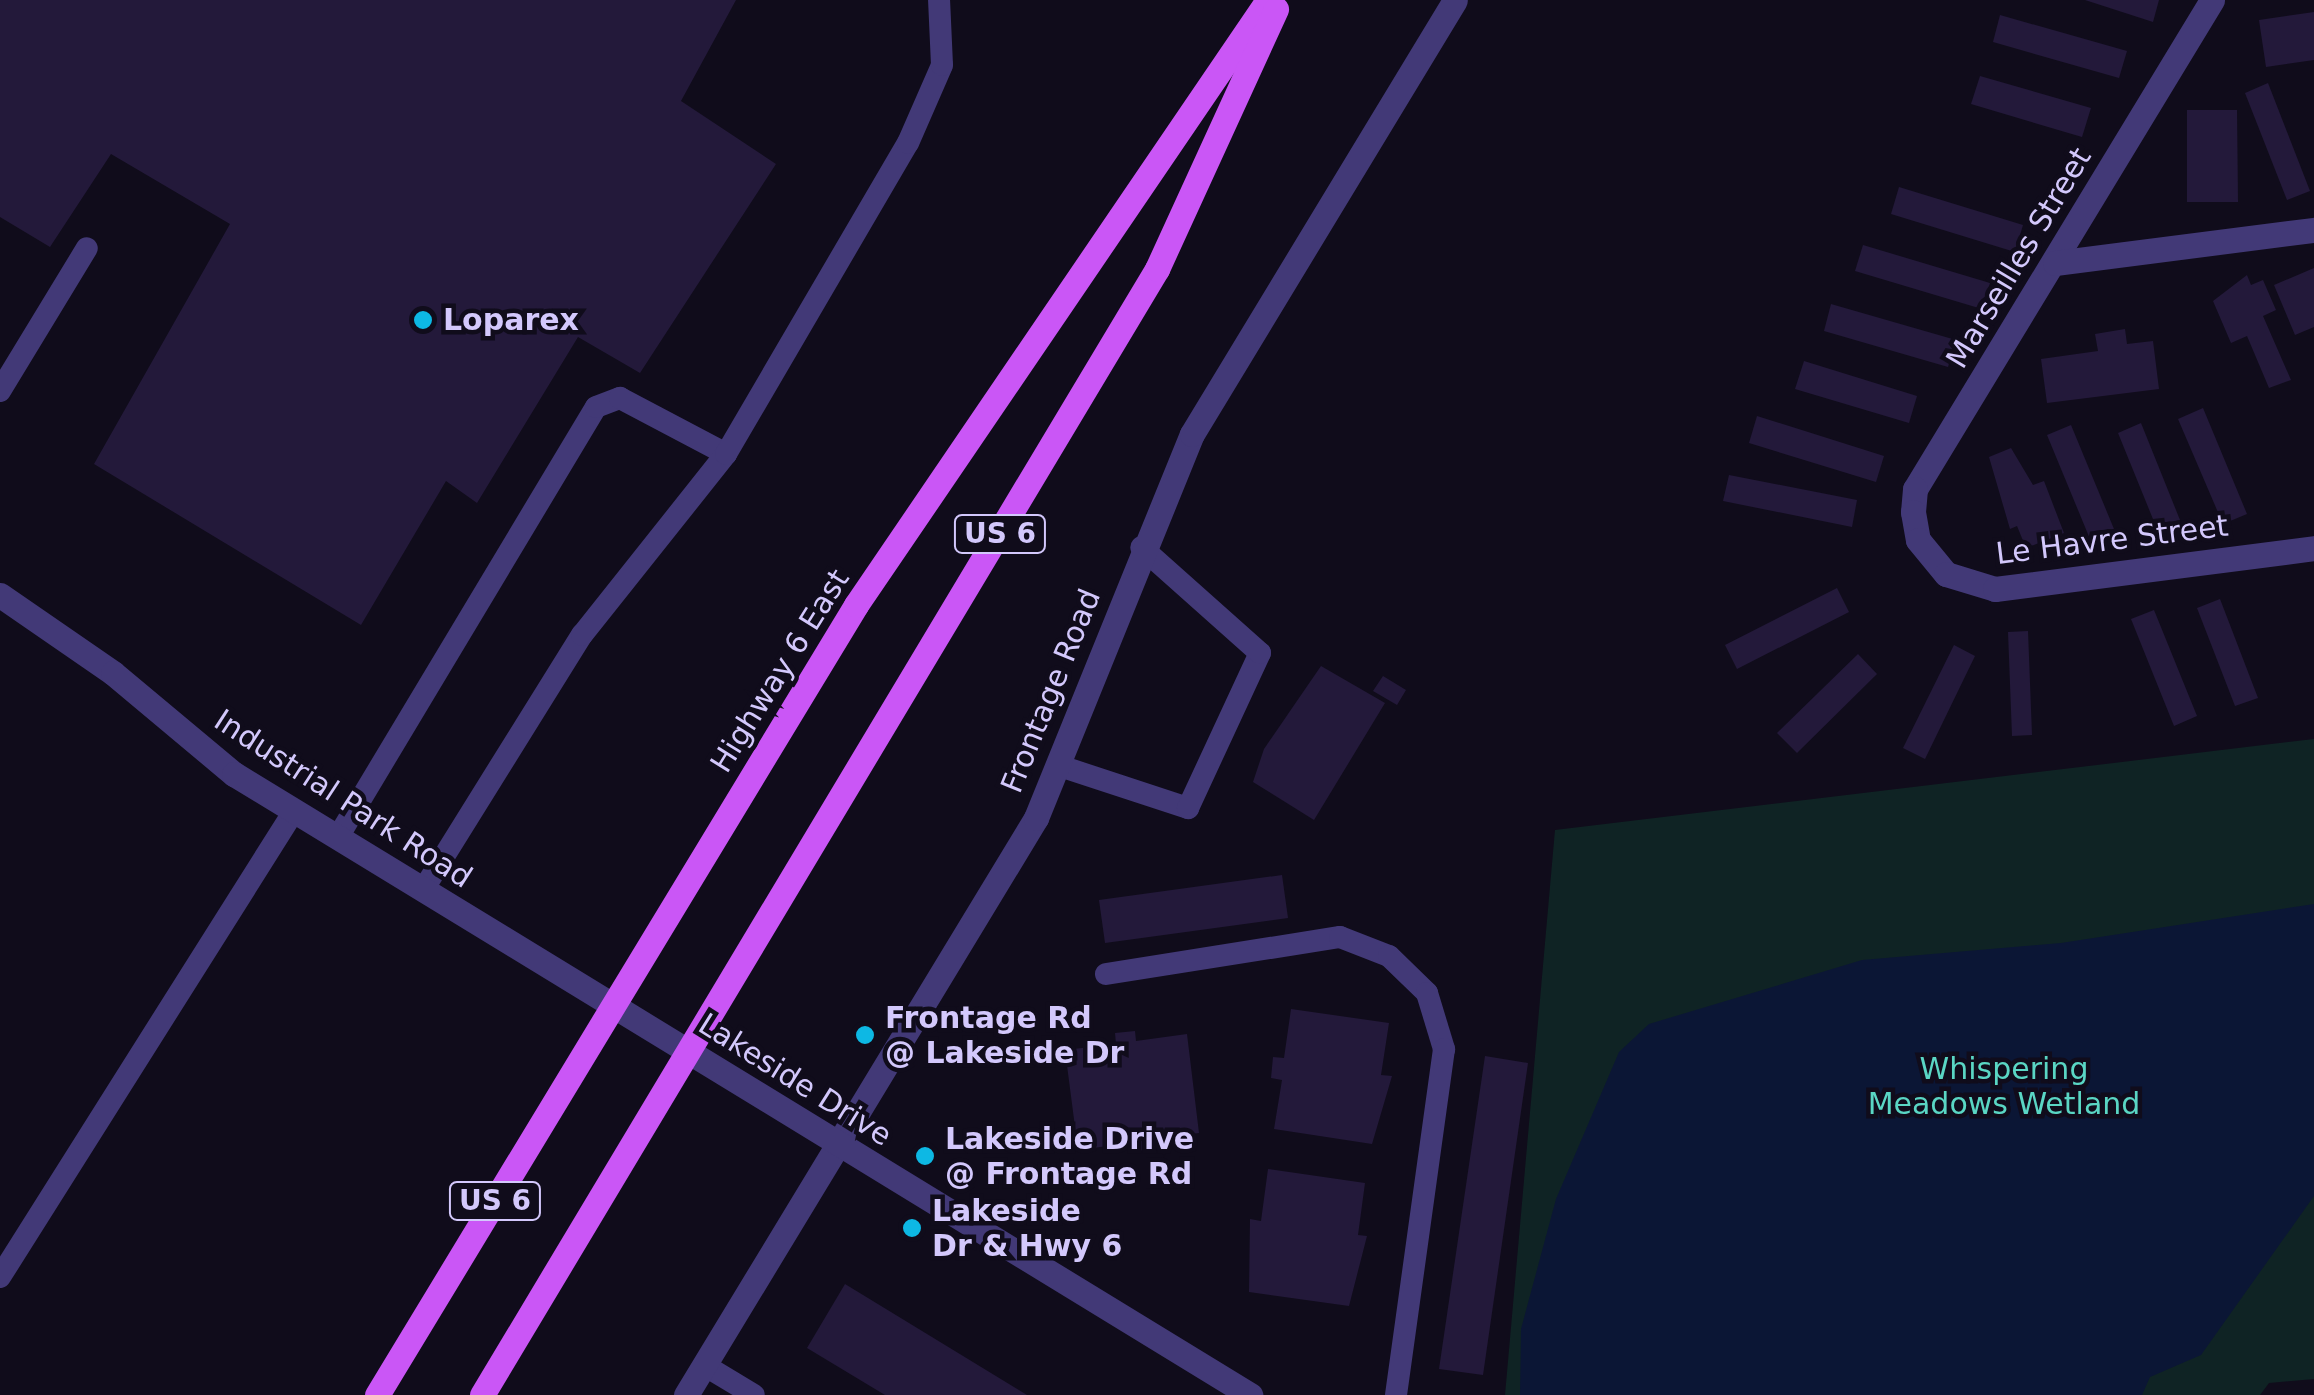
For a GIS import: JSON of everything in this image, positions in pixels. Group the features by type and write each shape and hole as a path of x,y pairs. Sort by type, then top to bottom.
{"main road":[{"name":"Highway 6 East","path":"377,1395 856,605 1268,0"},
{"name":"US 6","path":"482,1395 1157,269 1280,0"}],"street":[{"name":"Frontage Road","path":"686,1395 1060,766 1141,548 1192,434 1455,0"},
{"name":"Marseilles Street","path":"1928,555 1915,489 2212,0"},
{"path":"2055,263 2314,230"},
{"name":"Le Havre Street","path":"1928,555 1969,586 1995,589 2314,548"},
{"name":"Industrial Park Road","path":"0,595 294,811 614,1006"},
{"name":"Lakeside Drive","path":"614,1006 837,1146 1250,1395"}],"lane":[{"path":"423,890 582,635 726,454 908,143 942,65 939,0"},
{"path":"0,391 86,248"},
{"path":"338,838 596,407 620,398 726,454"},
{"path":"1060,766 1188,808 1260,654 1141,548"},
{"path":"0,1277 294,811"},
{"path":"1106,974 1340,937 1389,956 1427,993 1444,1049 1396,1395"},
{"path":"704,1365 754,1395"}],"green space":[{"name":"Whispering Meadows Wetland","path":"2314,739 2314,1379 2269,1383 2260,1395 1505,1395 1555,830"}],"water":[{"name":"Whispering Meadows Wetland","path":"2314,904 2314,1196 2201,1355 2150,1377 2142,1395 1520,1395 1521,1329 1556,1199 1619,1052 1649,1024 1862,960 2061,943"}],"building":[{"name":"Loparex","path":"0,0 736,0 681,101 776,164 640,373 578,337 477,503 446,481 361,625 94,464 230,224 111,154 50,247 0,217"},
{"path":"2085,0 2159,0 2153,22"},
{"path":"2314,12 2314,60 2266,67 2259,20"},
{"path":"2000,15 2127,51 2119,78 1993,42"},
{"path":"1980,76 2091,108 2082,137 1971,104"},
{"path":"2268,83 2310,191 2287,200 2245,93"},
{"path":"2187,110 2237,110 2238,202 2187,202"},
{"path":"1899,187 2023,225 2015,252 1891,214"},
{"path":"1863,245 1990,283 1982,309 1855,271"},
{"path":"2314,268 2314,327 2295,335 2274,285"},
{"path":"2247,275 2251,285 2263,280 2276,310 2263,316 2291,380 2269,388 2247,336 2231,343 2213,301"},
{"path":"1831,304 1956,340 1948,367 1824,331"},
{"path":"2125,329 2127,344 2153,341 2159,389 2047,403 2041,359 2098,351 2095,334"},
{"path":"1804,361 1917,396 1909,423 1795,389"},
{"path":"2203,408 2247,514 2223,524 2178,419"},
{"path":"1757,416 1884,456 1876,482 1749,443"},
{"path":"2141,423 2180,520 2157,529 2118,433"},
{"path":"2071,425 2114,529 2090,539 2047,435"},
{"path":"2011,448 2033,485 2044,481 2064,533 2026,548 2017,526 2010,529 1989,457"},
{"path":"1729,475 1857,500 1852,527 1723,501"},
{"path":"1837,588 1849,612 1737,669 1725,645"},
{"path":"2220,599 2258,698 2235,706 2197,608"},
{"path":"2154,610 2197,716 2174,726 2131,619"},
{"path":"2028,631 2032,735 2012,736 2008,632"},
{"path":"1954,645 1975,656 1925,759 1903,748"},
{"path":"1858,654 1877,674 1797,753 1777,733"},
{"path":"1321,666 1385,703 1314,820 1253,782 1264,749"},
{"path":"1383,676 1406,690 1397,705 1373,691"},
{"path":"1282,875 1288,918 1105,943 1099,900"},
{"path":"1291,1009 1389,1023 1381,1075 1392,1076 1372,1144 1274,1129 1282,1080 1271,1078 1273,1057 1284,1058"},
{"path":"1135,1031 1136,1041 1187,1034 1199,1133 1148,1139 1150,1149 1131,1152 1130,1143 1078,1150 1065,1050 1116,1044 1115,1033"},
{"path":"1485,1056 1528,1063 1483,1375 1439,1369"},
{"path":"1268,1169 1365,1183 1358,1235 1367,1236 1349,1306 1249,1292 1250,1219 1261,1221"},
{"path":"845,1284 1027,1395 885,1395 807,1348"}],"place":[{"name":"Loparex","path":"423,320"},
{"name":"Frontage Rd @ Lakeside Dr","path":"865,1035"},
{"name":"Lakeside Drive @ Frontage Rd","path":"925,1156"},
{"name":"Lakeside Dr & Hwy 6","path":"912,1228"}]}
